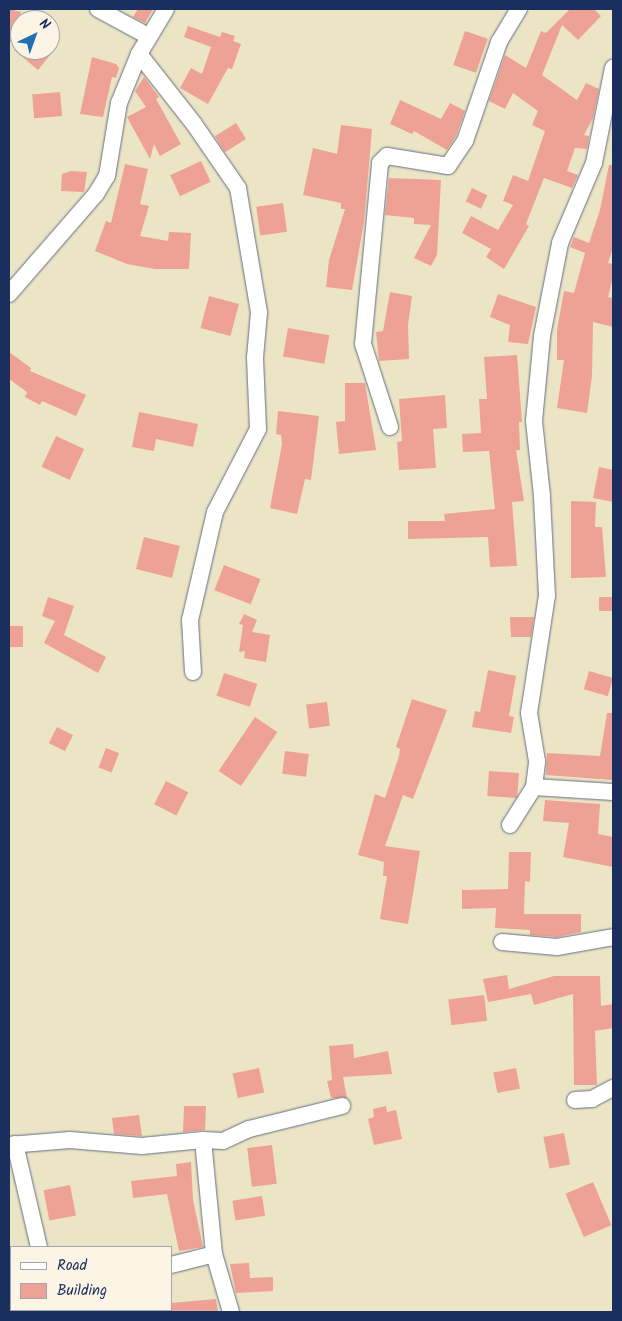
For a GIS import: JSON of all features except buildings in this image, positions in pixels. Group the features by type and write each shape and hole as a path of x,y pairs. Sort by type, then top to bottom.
{"street":[{"path":"98,9 148,36"},
{"path":"9,294 96,194 107,176 119,103 148,36 166,9"},
{"path":"390,427 363,344 380,163 387,156 448,166 465,141 499,42 519,9"},
{"path":"139,54 194,124 238,188 259,312 255,358 258,429 215,512 190,620 193,672"},
{"path":"510,825 534,787 537,761 529,713 547,596 542,496 534,421 542,336 560,243 594,163 613,68"},
{"path":"534,787 613,792"},
{"path":"502,942 557,947 613,937"},
{"path":"575,1100 592,1099 613,1088"},
{"path":"39,1246 12,1145 70,1140 142,1146 203,1140 223,1141 249,1129 342,1106"},
{"path":"203,1140 214,1254 231,1312"},
{"path":"172,1264 214,1254"}]}
